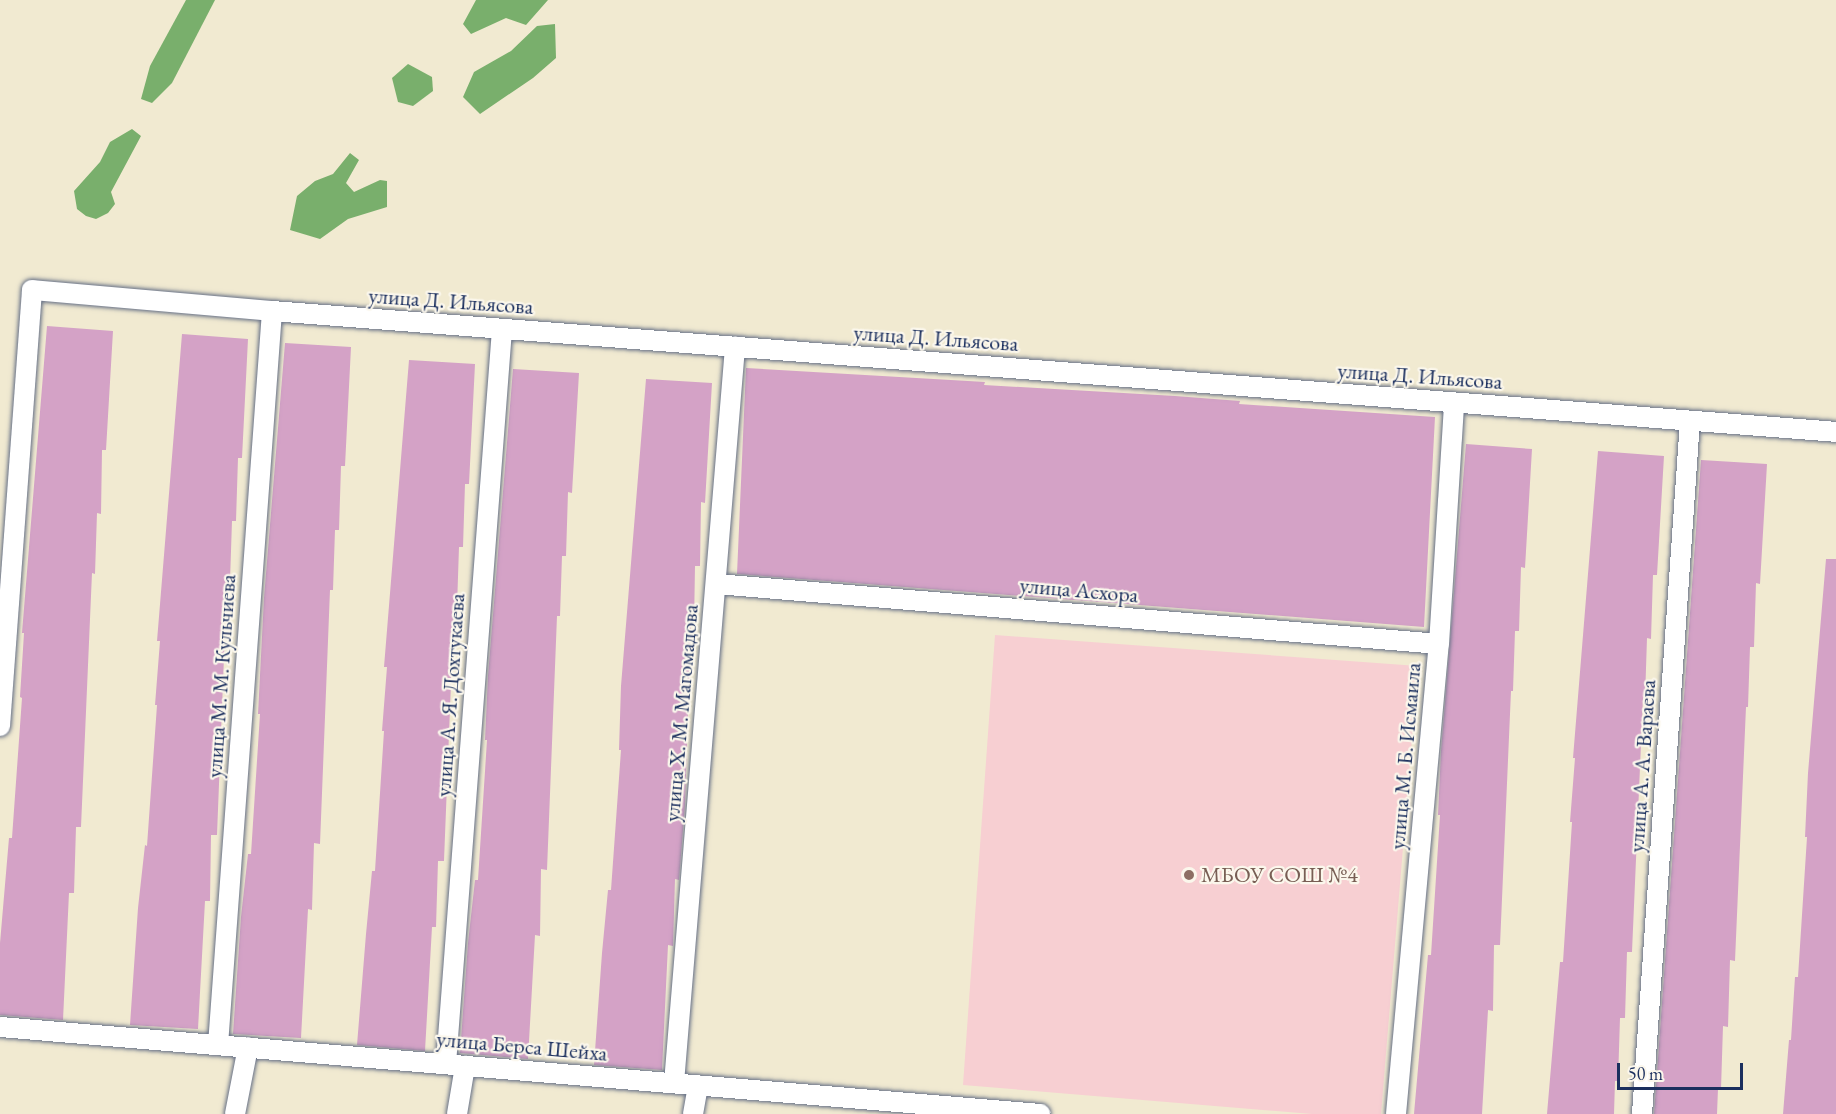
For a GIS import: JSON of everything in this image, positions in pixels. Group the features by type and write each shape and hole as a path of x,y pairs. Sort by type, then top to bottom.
{"street":[{"name":"улица Д. Ильясова","path":"0,726 32,290 272,311 1836,432"},
{"name":"улица М. М. Кульчиева","path":"218,1045 272,311"},
{"name":"улица А. Я. Дохтукаева","path":"457,1114 456,1065 502,329"},
{"name":"улица Х. М. Магомадова","path":"674,1083 735,347"},
{"name":"улица М. Б. Исмаила","path":"1396,1114 1439,644 1454,403"},
{"name":"улица А. А. Вараева","path":"1642,1114 1690,421"},
{"name":"улица Асхора","path":"716,584 1439,644"},
{"name":"улица Берса Шейха","path":"0,1027 698,1085 921,1109 1041,1114"},
{"path":"235,1114 248,1047"},
{"path":"693,1114 698,1085"}],"shaded area":[{"name":"МБОУ СОШ №4","path":"995,635 1418,666 1381,1114 1312,1114 963,1085"}],"green space":[{"path":"186,0 215,0 172,83 152,103 141,99 150,66"},
{"path":"476,0 548,0 526,25 506,18 471,34 463,24"},
{"path":"555,24 556,58 533,78 480,114 463,97 474,72 511,51 537,26"},
{"path":"408,64 432,77 433,91 413,106 398,102 392,78"},
{"path":"132,129 141,136 111,192 115,204 108,213 96,219 86,216 77,209 74,191 100,162 110,142"},
{"path":"350,153 359,160 346,183 354,192 380,180 387,181 387,207 348,219 320,239 290,230 297,196 315,181 333,174"}],"building":[{"path":"47,326 113,331 106,450 102,450 101,514 97,513 95,574 92,573 81,827 76,827 74,893 69,893 63,1020 0,1015 0,943 9,838 12,838 22,698 20,697 24,633 22,633"},
{"path":"182,334 248,339 242,458 238,458 236,521 232,521 230,581 227,581 217,835 211,835 210,901 205,901 198,1029 130,1025 138,908 145,845 147,846 157,705 155,705 160,641 157,641"},
{"path":"285,343 351,347 345,466 341,466 339,530 335,530 333,590 330,590 320,844 314,843 312,910 308,909 301,1038 233,1034 241,917 248,854 251,854 260,714 258,714 264,598"},
{"path":"409,360 475,364 469,484 465,484 463,547 459,547 457,607 454,607 444,861 438,861 436,927 432,927 425,1051 357,1045 372,871 375,871 387,667 384,667"},
{"path":"746,368 985,382 984,385 1175,396 1240,401 1239,404 1435,417 1424,627 737,574"},
{"path":"513,369 579,373 572,493 568,492 566,556 562,556 560,616 557,616 547,870 541,869 540,936 535,935 528,1059 460,1053 468,943 475,880 478,880 487,740 485,740 488,676"},
{"path":"646,379 712,383 705,503 701,502 700,566 695,566 694,626 691,626 685,805 679,880 675,879 673,946 668,945 662,1070 594,1065 608,890 611,890 621,750 619,750 621,686"},
{"path":"1466,444 1532,449 1525,568 1521,567 1519,631 1515,631 1513,691 1511,691 1500,945 1494,945 1493,1011 1488,1010 1482,1114 1414,1114 1428,955 1431,955 1440,815 1438,815 1441,751"},
{"path":"1598,451 1664,456 1657,575 1653,575 1651,639 1647,638 1645,699 1643,698 1632,952 1627,952 1625,1018 1620,1018 1618,1081 1615,1081 1614,1114 1547,1114 1560,962 1563,962 1572,822 1570,822 1575,758 1573,758"},
{"path":"1701,460 1767,464 1760,584 1756,583 1754,647 1750,647 1748,707 1746,707 1735,961 1730,960 1728,1027 1723,1026 1721,1089 1718,1089 1717,1114 1654,1114"},
{"path":"1826,559 1836,559 1836,1114 1783,1114 1795,977 1798,977 1807,837 1805,837 1808,773"}],"place":[{"name":"МБОУ СОШ №4","path":"1189,875"}]}
